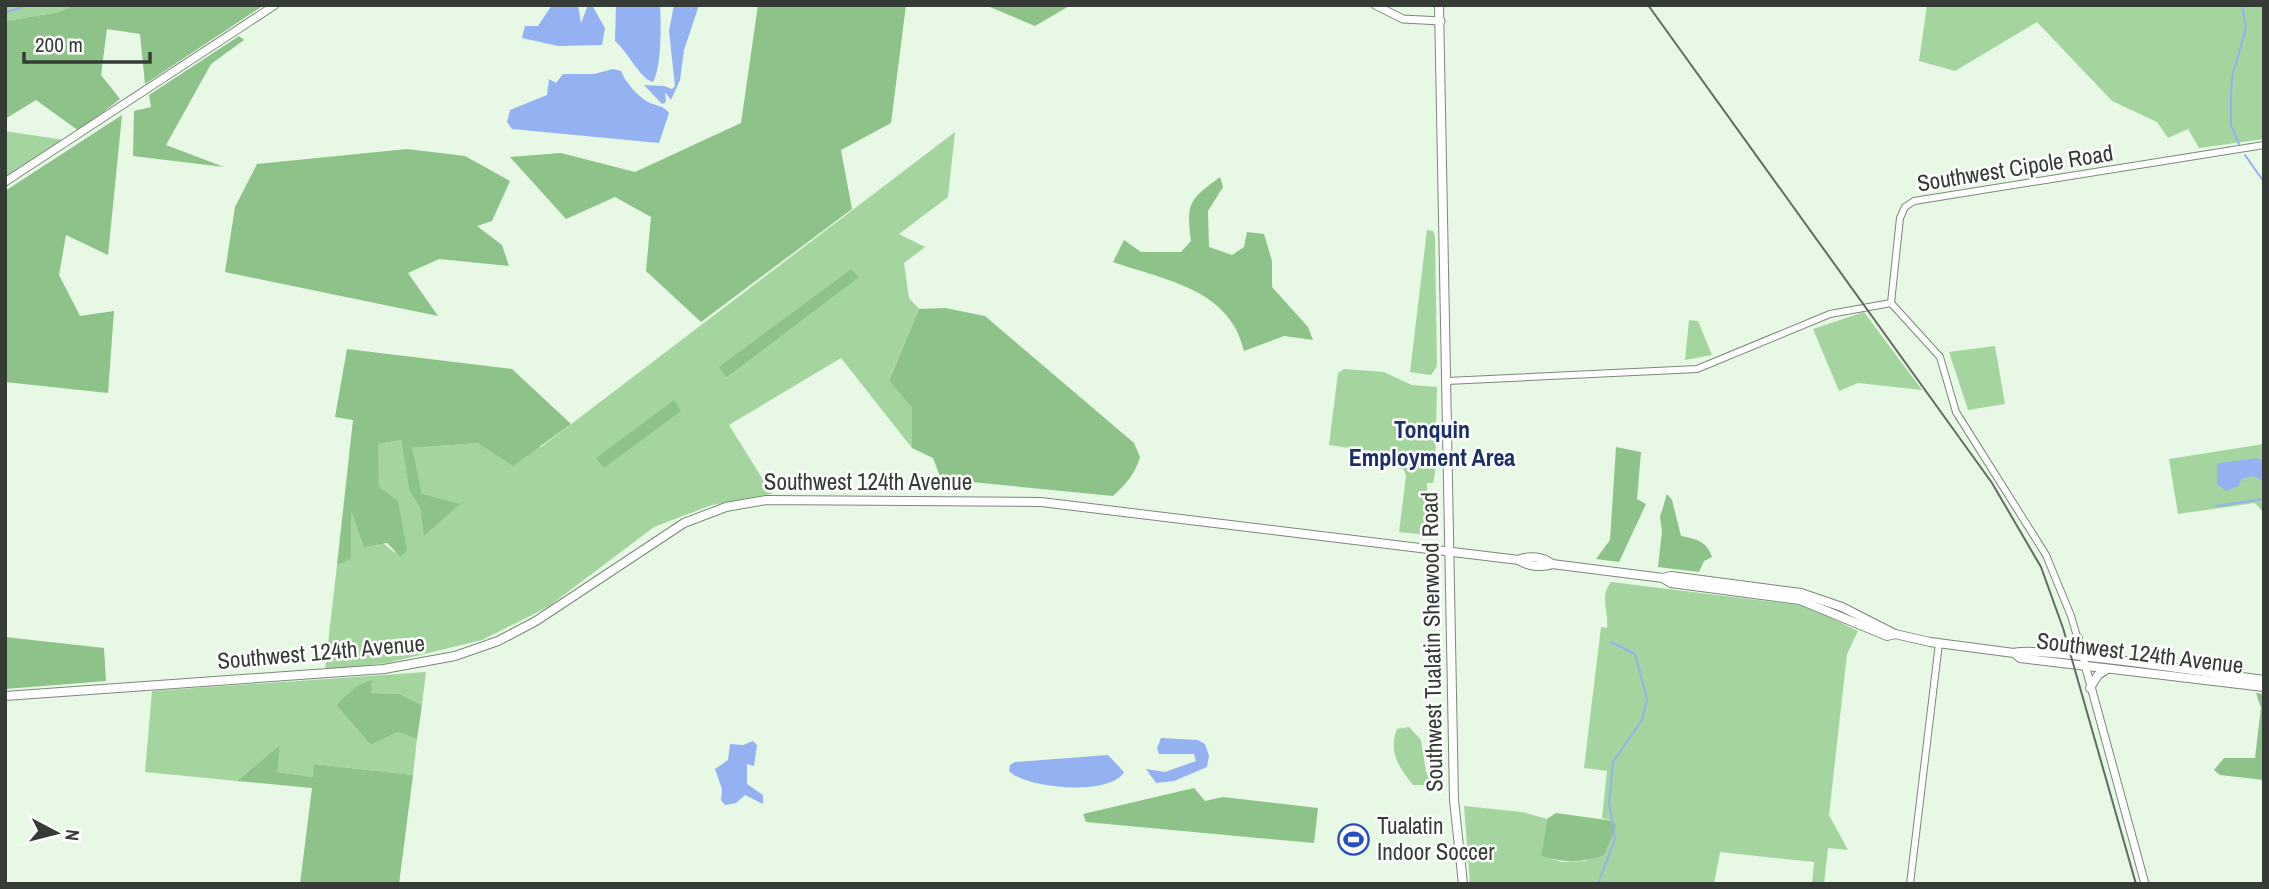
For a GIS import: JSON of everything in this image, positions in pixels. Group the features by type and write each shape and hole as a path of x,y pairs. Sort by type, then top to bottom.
{"main road":[{"path":"5,183 275,5"},
{"path":"1375,5 1403,19 1441,22"},
{"name":"Southwest Tualatin Sherwood Road","path":"1441,5 1454,800 1462,884"},
{"name":"Southwest 124th Avenue","path":"5,695 384,669 455,656 498,641 536,621 684,523 726,507 775,499 1011,501 1075,505 1519,560 1524,564 1546,567 1552,564 1663,578 1676,576 1801,593 1833,603 1895,634 1939,643 2014,653 2020,658 2264,687"},
{"path":"2062,654 2070,649 2078,638"},
{"name":"Southwest 124th Avenue","path":"2014,653 2021,649 2264,680"},
{"path":"2083,657 2145,884"},
{"path":"2090,688 2098,675 2107,669"}],"street":[{"name":"Southwest Cipole Road","path":"1891,303 1900,218 1911,202 2264,145"},
{"path":"1447,381 1697,369 1830,314 1891,303 1940,357 1956,412 2039,541 2062,591 2083,657"},
{"path":"1910,884 1939,643"}],"green space":[{"path":"5,5 74,5 59,12 5,21"},
{"path":"74,5 264,5 145,84 140,34 107,29 101,75 120,99 79,131 36,100 5,119 5,21 59,12"},
{"path":"758,5 906,5 891,123 841,150 852,209 701,322 646,271 651,217 615,197 566,219 510,157 561,153 635,172 741,123"},
{"path":"985,5 1071,5 1035,26"},
{"path":"1927,5 2264,5 2264,139 2199,148 2188,129 2168,138 2157,122 2112,101 2037,22 1955,71 1919,61"},
{"path":"239,36 244,40 211,64 166,145 224,167 133,156 134,111 151,107 149,95"},
{"path":"122,115 108,255 66,235 59,275 80,316 114,311 108,393 5,382 5,191"},
{"path":"5,131 64,140 5,177"},
{"path":"955,132 948,197 899,234 925,247 904,263 909,298 919,309 889,379 912,408 912,448 841,358 729,425 772,494 712,505 654,527 548,607 482,640 387,663 325,670 337,565 351,558 351,508 356,521 395,553 379,487 377,444 401,440 409,490 420,508 424,535 422,494 411,448 478,443 541,447","holes":["851,269 858,277 726,378 720,367"]},
{"path":"407,149 465,156 510,181 492,221 477,226 502,245 509,266 439,259 408,273 438,316 225,272 235,207 257,164"},
{"path":"1220,177 1223,187 1208,211 1209,247 1232,255 1244,247 1247,232 1264,234 1272,261 1272,287 1308,327 1313,340 1284,336 1244,351 1236,330 1225,313 1210,300 1174,282 1113,262 1124,240 1141,252 1181,252 1191,241 1189,218 1192,203"},
{"path":"1427,230 1433,231 1435,236 1437,366 1431,375 1410,372"},
{"path":"851,269 859,277 726,378 719,367"},
{"path":"945,308 985,316 1134,443 1140,457 1136,469 1113,496 941,479 933,458 912,448 912,408 889,380 919,309"},
{"path":"1864,312 1922,390 1858,383 1839,391 1813,329"},
{"path":"1689,320 1698,321 1712,355 1685,360"},
{"path":"1995,346 2005,404 1968,410 1949,352"},
{"path":"347,349 512,369 571,424 513,466 478,443 412,448 422,494 460,504 424,536 420,508 409,490 401,440 378,444 379,487 398,501 407,550 401,557 387,543 364,547 351,510 351,559 337,565 353,420 335,417"},
{"path":"1344,369 1384,372 1412,385 1437,387 1435,473 1433,483 1427,483 1428,535 1399,532 1406,476 1404,470 1392,464 1392,458 1384,453 1329,445 1338,373"},
{"path":"674,400 681,411 604,468 596,458"},
{"path":"2264,444 2264,513 2255,503 2178,514 2169,459"},
{"path":"1616,447 1641,452 1637,499 1646,504 1619,562 1596,559 1610,540"},
{"path":"1667,494 1672,500 1681,536 1700,542 1710,552 1712,557 1704,561 1699,572 1658,567 1662,531 1660,517"},
{"path":"1611,582 1807,606 1858,631 1847,654 1829,815 1848,850 1828,848 1824,884 1812,884 1814,862 1720,852 1714,884 1470,884 1464,806 1522,812 1547,819 1541,856 1562,862 1586,861 1613,821 1602,818 1607,771 1584,768 1601,627 1607,628 1605,599"},
{"path":"5,637 104,648 106,681 5,689"},
{"path":"426,672 422,705 400,694 371,693 371,681 336,705 371,745 398,732 417,739 413,775 315,764 313,777 276,772 280,745 237,781 145,772 152,691"},
{"path":"372,680 371,693 400,694 422,705 417,739 398,732 371,745 336,705 357,686"},
{"path":"2256,693 2264,694 2264,780 2220,775 2214,770 2224,758 2255,758 2261,708"},
{"path":"1409,727 1421,740 1426,772 1431,780 1427,785 1413,785 1396,759 1394,745 1397,729"},
{"path":"280,745 277,772 313,777 314,764 413,775 399,884 300,884 312,788 237,781"},
{"path":"1194,788 1205,801 1223,797 1318,808 1314,843 1086,822 1083,814"},
{"path":"1556,813 1613,821 1616,827 1604,855 1572,861 1541,856 1547,819"}],"water":[{"path":"552,5 578,5 581,23 588,5 593,7 605,28 602,45 558,46 522,38 525,26 538,26"},
{"path":"616,5 660,5 659,56 653,82 644,76 615,41"},
{"path":"674,5 699,5 684,50 680,80 671,100 665,92 666,102 662,104 644,85 672,89 675,86 669,31"},
{"path":"613,69 621,71 644,99 669,113 659,143 512,129 507,122 510,110 547,95 549,79 556,83 563,74 594,74"},
{"path":"2257,458 2264,461 2263,481 2253,476 2242,479 2238,486 2226,491 2217,484 2217,465 2220,463"},
{"path":"1161,738 1198,740 1205,744 1209,756 1207,767 1174,781 1156,783 1146,769 1165,772 1196,761 1194,754 1159,754 1157,748"},
{"path":"753,741 757,745 754,766 747,764 747,784 763,795 763,804 745,795 736,803 725,805 721,800 722,789 715,769 728,760 730,744 743,745"},
{"path":"1108,755 1124,772 1116,780 1086,787 1049,786 1018,777 1009,771 1010,765 1015,762"}],"waterway":[{"path":"5,13 27,5"},
{"path":"2239,144 2231,125 2231,97 2232,77 2246,28 2242,5"},
{"path":"2245,155 2264,182"},
{"path":"2216,506 2264,499"},
{"path":"1598,884 1615,839 1609,803 1613,762 1642,720 1647,699 1635,654 1611,642"}],"railway":[{"path":"1648,5 1992,483 2041,567 2063,628 2136,884"}],"place":[{"name":"Tualatin Indoor Soccer","path":"1354,839"}],"district":[{"name":"Tonquin Employment Area","path":"1432,444"}]}
